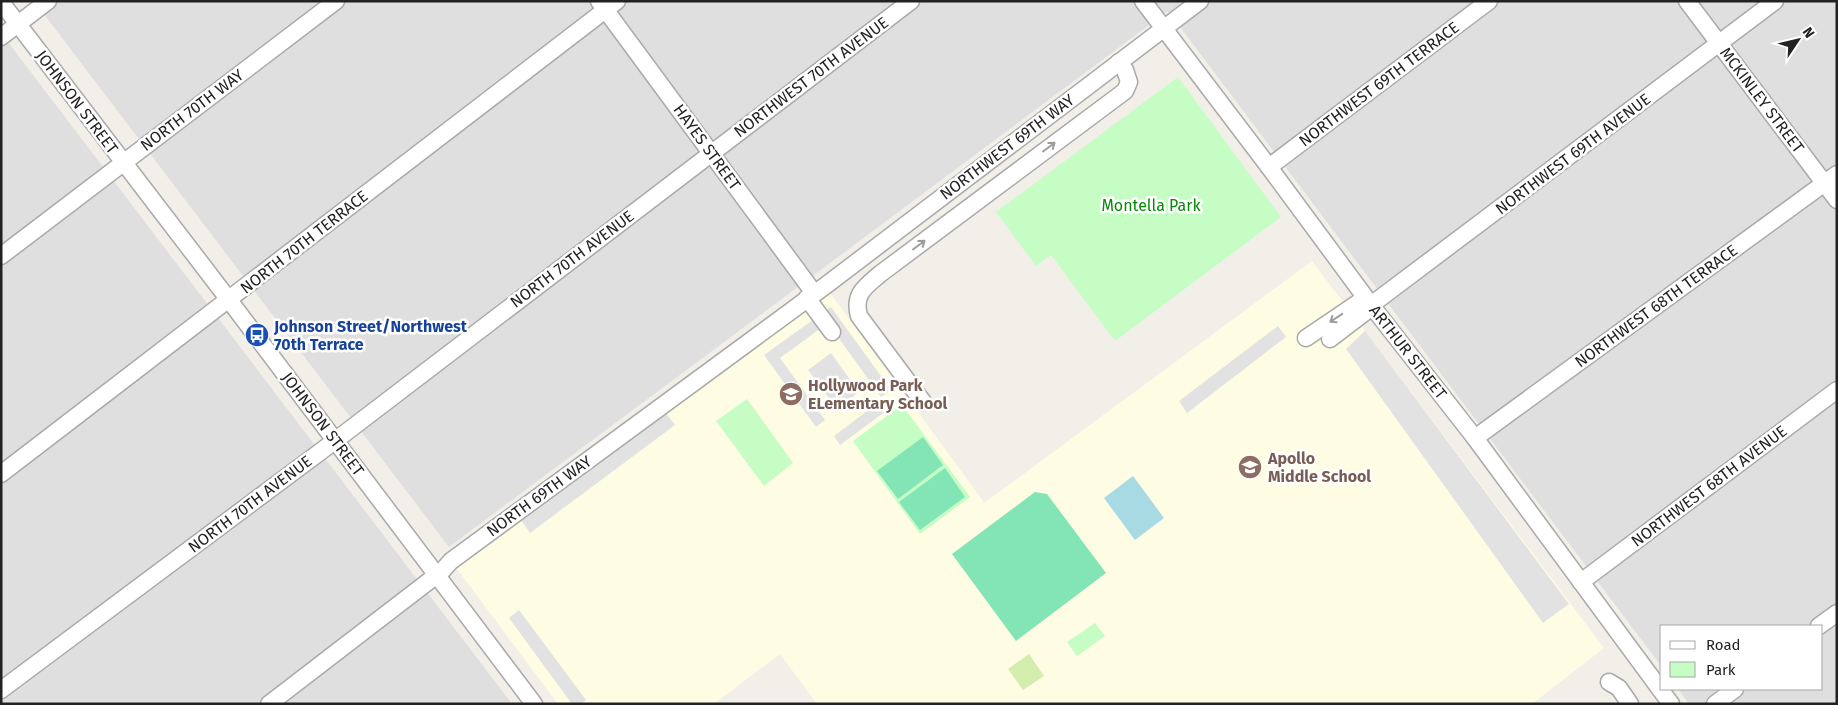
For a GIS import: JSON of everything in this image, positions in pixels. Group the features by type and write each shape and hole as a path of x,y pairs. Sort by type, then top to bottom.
{"street":[{"path":"1,37 48,1"},
{"name":"NORTH 70TH WAY","path":"1,256 336,1"},
{"name":"NORTHWEST 70TH AVENUE","path":"711,153 911,1"},
{"name":"ARTHUR STREET","path":"1142,1 1370,303 1475,438 1670,704"},
{"name":"NORTHWEST 69TH WAY","path":"810,296 1200,1"},
{"name":"NORTHWEST 69TH TERRACE","path":"1269,167 1489,1"},
{"name":"MCKINLEY STREET","path":"1688,1 1720,44 1830,178 1837,200"},
{"name":"NORTHWEST 69TH AVENUE","path":"1370,303 1720,44 1774,1"},
{"name":"JOHNSON STREET","path":"1,2 336,440 534,704"},
{"name":"HAYES STREET","path":"607,4 810,296 832,332"},
{"name":"NORTH 70TH TERRACE","path":"1,474 229,300 607,4"},
{"path":"923,402 859,316 856,307 857,298 865,287 880,274 1125,90 1129,82 1125,70 1119,62"},
{"name":"NORTH 70TH AVENUE","path":"1,690 336,440 711,153"},
{"name":"NORTHWEST 68TH TERRACE","path":"1475,438 1830,178"},
{"path":"866,254 880,274"},
{"name":"NORTH 69TH WAY","path":"269,704 437,574 451,561 810,296"},
{"path":"1306,338 1370,303"},
{"path":"1330,339 1370,303"},
{"name":"NORTHWEST 68TH AVENUE","path":"1581,582 1837,390"},
{"path":"1820,625 1837,613"},
{"path":"1608,682 1619,688 1630,704"},
{"path":"1715,704 1735,690"}],"shaded area":[{"path":"34,1 1837,1 1837,704 1689,704 1679,690 1823,690 1823,625 1660,625 1660,664 1168,11 449,547"},
{"path":"1,33 512,704 1,704"},
{"name":"Apollo Middle School","path":"1312,261 1604,648 1532,704 817,704 780,654 714,704 558,704 451,561 825,286 984,502 980,506"},
{"path":"831,307 891,390 881,397 828,323 780,358 825,420 816,427 764,355"},
{"path":"1278,326 1286,337 1187,413 1179,401"},
{"path":"1365,331 1569,604 1543,623 1346,349"},
{"path":"831,353 859,392 837,409 808,370"},
{"path":"883,399 890,408 840,445 834,436"},
{"path":"665,412 675,425 530,533 521,520"},
{"path":"519,610 586,700 581,704 572,704 509,618"}],"green space":[{"name":"Montella Park","path":"1178,77 1281,217 1115,341 1051,255 1036,266 996,212"},
{"path":"747,399 793,463 764,486 716,421"},
{"path":"902,405 970,497 920,534 853,441"},
{"path":"923,437 943,465 898,499 877,471"},
{"path":"945,468 965,497 920,530 899,502"},
{"path":"1035,492 1047,494 1106,573 1016,641 952,554"},
{"path":"1095,623 1105,636 1077,656 1067,642"},
{"path":"1029,654 1044,676 1023,690 1008,669"}],"water":[{"path":"1133,476 1164,518 1135,540 1104,498"}],"place":[{"name":"Johnson Street/Northwest 70th Terrace","path":"257,335"},
{"name":"Hollywood Park ELementary School","path":"791,394"},
{"name":"Apollo Middle School","path":"1250,467"}]}
